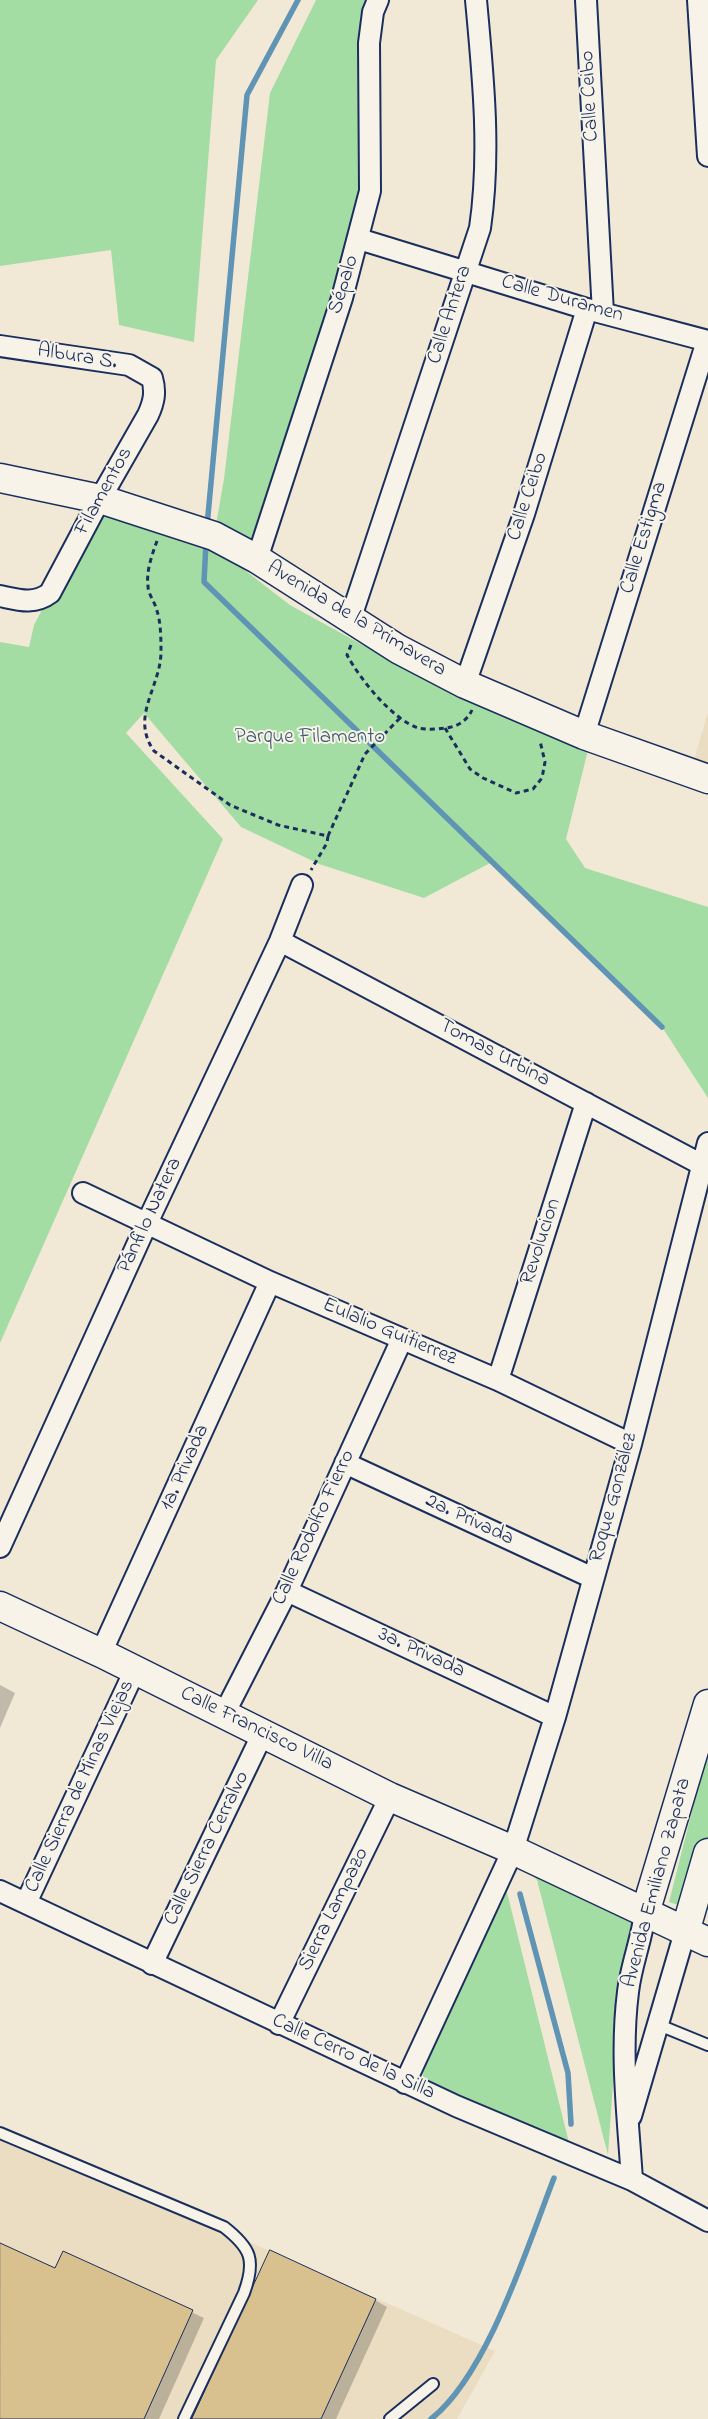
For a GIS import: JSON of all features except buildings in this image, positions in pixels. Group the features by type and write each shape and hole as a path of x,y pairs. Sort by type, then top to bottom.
{"street":[{"name":"Sépalo","path":"257,559 342,298 359,239 370,191 369,44 373,12 378,0"},
{"name":"Calle Antera","path":"355,623 464,272 480,228 486,190 476,0"},
{"name":"Calle Ceibo","path":"474,688 524,514 595,311 586,0"},
{"path":"698,0 708,156"},
{"name":"Calle Duramen","path":"359,239 595,311 708,341"},
{"name":"Calle Estigma","path":"584,735 708,341"},
{"name":"Albura S.","path":"0,346 129,366 142,371 152,378"},
{"name":"Filamentos","path":"0,596 30,602 41,600 50,593 154,401 155,388 152,378"},
{"name":"Avenida de la Primavera","path":"0,478 100,499 214,536 257,559 355,623 474,688 584,735 708,779"},
{"name":"Pánfilo Natera","path":"0,1547 147,1223 280,941 302,885"},
{"name":"Tomas Urbina","path":"280,941 705,1166"},
{"name":"Revolucion","path":"498,1380 586,1103"},
{"name":"Roque González","path":"405,2083 513,1850 554,1717 631,1444 705,1166 708,1143"},
{"name":"Eulalio Guitierrez","path":"83,1193 270,1282 498,1380 631,1444"},
{"name":"1a. Privada","path":"101,1653 270,1282"},
{"name":"Calle Rodolfo Fierro","path":"224,1714 287,1591 402,1339"},
{"name":"2a. Privada","path":"346,1463 593,1578"},
{"name":"3a. Privada","path":"287,1591 554,1717"},
{"name":"Calle Francisco Villa","path":"0,1606 101,1653 390,1797 513,1850 697,1937"},
{"name":"Calle Sierra de Minas Viejas","path":"26,1903 135,1670"},
{"name":"Avenida Emiliano Zapata","path":"632,2180 624,2084 624,2036 628,1990 646,1913 708,1704"},
{"name":"Calle Sierra Cerralvo","path":"152,1964 264,1733"},
{"name":"Sierra Lampazo","path":"279,2024 390,1797"},
{"name":"Avenida Emiliano Zapata","path":"628,2125 659,2025 697,1937 708,1853"},
{"name":"Calle Cerro de la Silla","path":"0,1891 405,2083 704,2212"}],"lane":[{"path":"659,2025 708,2045"},
{"path":"0,2132 224,2227 239,2238 249,2253 251,2274 244,2293 184,2419"},
{"path":"390,2419 433,2384"}],"path":[{"path":"165,519 151,558 148,586 158,611 161,653 158,673 144,714 146,739 154,751 230,805 278,825 328,836"},
{"path":"355,623 347,654 355,670 400,718 419,728 454,728 469,717 474,688"},
{"path":"445,728 470,769 483,778 516,793 533,789 542,778 545,762 538,734 538,715"},
{"path":"302,885 327,843 328,836 365,754 400,718"}],"shaded area":[{"path":"708,712 708,771 692,767"},
{"path":"0,2131 495,2351 457,2419 0,2419"}],"green space":[{"path":"0,0 258,0 216,60 194,342 119,325 111,250 0,266"},
{"path":"316,0 378,0 370,191 257,559 214,536 224,479 270,93"},
{"name":"Parque Filamento","path":"93,513 200,541 225,555 290,605 428,681 588,750 566,839 585,868 708,907 708,1098 662,1027 492,862 424,898 319,864 241,827 144,713 126,733 223,839 0,1343 0,642 29,647 34,625"},
{"path":"708,1748 708,1873 697,1911 669,1902"},
{"path":"515,1858 634,1910 618,2013 608,2155 537,1880"},
{"path":"504,1880 573,2159 423,2079 422,2069"}],"waterway":[{"path":"207,526 247,95 298,0"},
{"path":"206,543 204,582 662,1027"},
{"path":"520,1894 568,2073 571,2124"},
{"path":"431,2419 452,2399 488,2341 518,2273 554,2178"}]}
